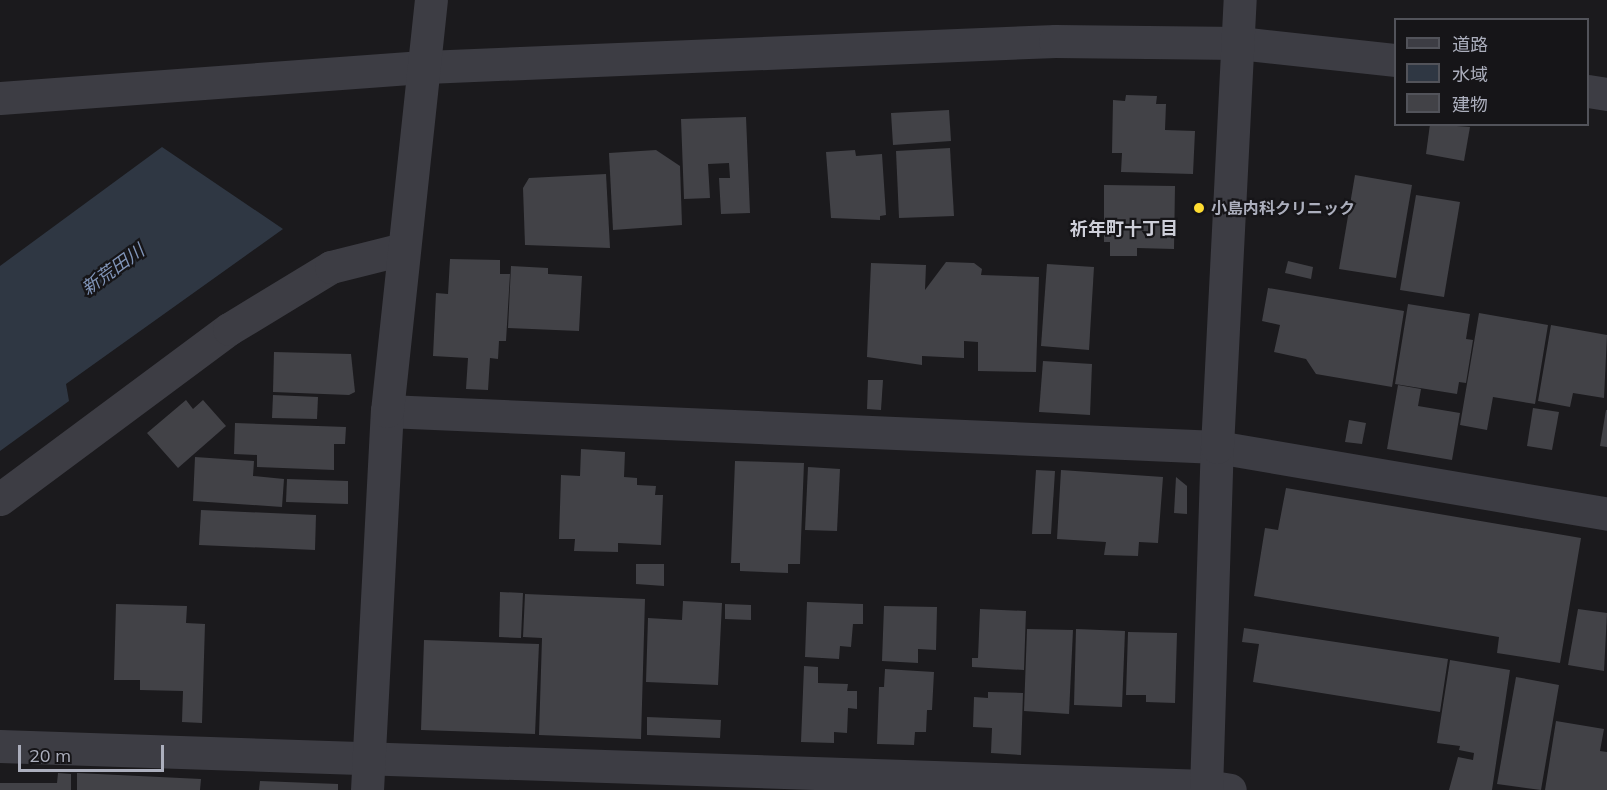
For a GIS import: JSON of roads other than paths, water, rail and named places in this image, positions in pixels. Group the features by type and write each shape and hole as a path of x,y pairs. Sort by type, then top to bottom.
{"street":[{"path":"368,775 387,411 403,249 426,67 431,0"},
{"path":"0,746 368,775 1214,789 1217,447 1240,0"},
{"path":"0,98 426,67 1055,41 1239,43 1394,60"},
{"path":"1589,91 1607,94"},
{"path":"0,499 229,329 331,267 403,249"},
{"path":"387,411 1217,447 1607,514"}],"water":[{"name":"新荒田川","path":"162,147 283,229 66,384 69,401 0,451 0,266"}],"place":[{"name":"小島内科クリニック","path":"1199,208"}],"district":[{"name":"祈年町十丁目","path":"1124,229"}]}
